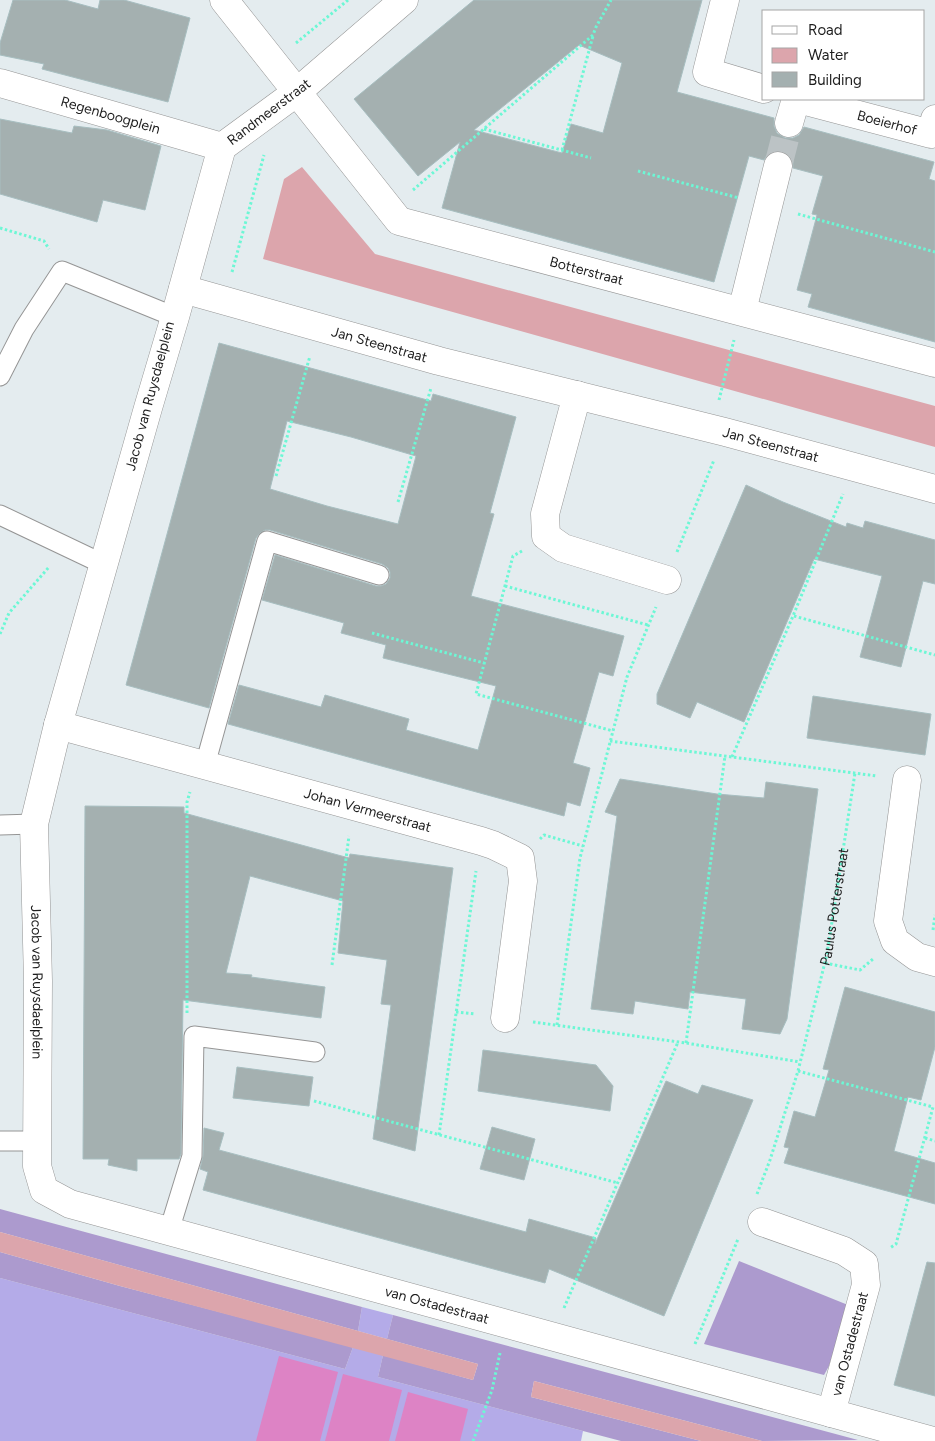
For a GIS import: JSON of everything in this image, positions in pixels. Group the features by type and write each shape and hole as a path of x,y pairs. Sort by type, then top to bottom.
{"street":[{"name":"Botterstraat","path":"224,0 399,221 935,363"},
{"name":"Randmeerstraat","path":"175,317 222,147 297,92 404,0"},
{"path":"725,0 706,72 762,88"},
{"name":"Regenboogplein","path":"0,83 222,147"},
{"name":"Boeierhof","path":"794,107 931,134 935,119"},
{"path":"742,311 778,166"},
{"name":"Jan Steenstraat","path":"183,289 438,361 725,432 935,488"},
{"name":"Jacob van Ruysdaelplein","path":"44,1190 36,1166 38,981 34,824 58,725 175,317"},
{"path":"577,396 545,514 546,536 563,548 666,580"},
{"name":"Johan Vermeerstraat","path":"58,725 480,841 520,858"},
{"path":"906,780 888,920 895,941 917,957 935,962"},
{"path":"505,1018 523,881 520,858"},
{"name":"van Ostadestraat","path":"44,1190 70,1204 933,1441"},
{"path":"762,1222 844,1251 864,1264"},
{"name":"van Ostadestraat","path":"831,1413 866,1285 864,1264"}],"lane":[{"name":"Jacob van Ruysdaelplein","path":"62,271 175,317"},
{"path":"0,376 24,330 62,271"},
{"path":"0,515 103,564"},
{"path":"203,764 267,541 379,575"},
{"path":"0,825 34,824"},
{"path":"169,1231 192,1156 194,1036 315,1052"},
{"path":"0,1141 36,1140"}],"path":[{"path":"273,62 348,0"},
{"path":"562,150 596,27 611,0"},
{"path":"390,210 594,35"},
{"path":"484,129 591,158"},
{"path":"224,301 264,155 271,149"},
{"path":"0,228 44,241 62,271"},
{"path":"276,476 318,327"},
{"path":"718,405 735,337"},
{"path":"398,502 438,361"},
{"path":"557,1025 580,858 627,677 725,432"},
{"path":"732,757 855,466"},
{"path":"546,536 512,556 476,694 613,732"},
{"path":"0,634 9,613 67,546"},
{"path":"504,586 648,625"},
{"path":"793,616 935,655"},
{"path":"372,633 484,663"},
{"path":"610,741 906,780"},
{"path":"686,1043 725,756"},
{"path":"194,1036 187,1011 187,802 203,764"},
{"name":"Paulus Potterstraat","path":"805,1040 825,963 855,773"},
{"path":"332,966 353,805"},
{"path":"520,858 544,835 583,846"},
{"path":"439,1135 480,841"},
{"path":"825,963 860,970 895,941"},
{"path":"456,1012 686,1043 800,1062"},
{"path":"552,1336 678,1042"},
{"path":"798,1071 933,1107 896,1244 864,1264"},
{"path":"314,1101 618,1183"},
{"path":"924,1138 935,1141"},
{"path":"473,1441 492,1390 507,1324"}],"shaded area":[{"path":"0,1209 362,1307 358,1331 0,1232"},
{"path":"0,1252 120,1286 353,1347 345,1369 0,1278"},
{"path":"739,1261 848,1305 829,1366 824,1375 704,1344"},
{"path":"0,1278 345,1369 353,1347 383,1355 378,1377 583,1431 581,1441 0,1441"},
{"path":"362,1307 393,1315 387,1339 358,1331"},
{"path":"393,1315 858,1440 762,1441 534,1381 531,1397 701,1441 621,1441 378,1377 383,1355 473,1380 478,1364 387,1339"},
{"path":"279,1356 338,1372 320,1441 256,1441"},
{"path":"343,1374 402,1390 389,1441 325,1441"},
{"path":"408,1392 468,1409 460,1441 395,1441"}],"water":[{"path":"302,167 375,254 935,406 935,447 263,259 284,179"},
{"path":"0,1232 478,1364 473,1380 120,1286 0,1252"},
{"path":"534,1381 762,1441 701,1441 531,1397"}],"building":[{"path":"13,0 65,0 98,9 100,0 124,0 190,18 168,102 42,69 44,64 0,55 0,43"},
{"path":"474,0 702,0 677,92 774,118 774,126 777,133 785,138 793,138 799,135 804,127 934,162 929,179 935,181 935,342 808,307 812,294 797,290 817,215 812,214 823,176 793,168 793,161 789,155 782,151 773,151 764,160 749,156 714,282 442,208 460,142 418,176 354,99","holes":["579,45 622,63 603,133 571,124 562,153 474,130"]},
{"path":"0,119 72,133 74,126 107,130 161,146 145,210 103,200 97,222 0,194"},
{"path":"219,343 431,401 433,394 516,417 490,513 494,514 471,596 624,636 613,676 599,672 573,763 590,768 580,806 567,802 564,816 228,724 239,685 321,707 325,695 409,719 406,730 478,750 496,686 383,658 386,645 341,633 344,623 262,600 275,555 376,586 386,584 390,578 388,568 382,564 270,530 265,530 256,538 209,708 126,685","holes":["287,421 416,456 398,524 270,489"]},
{"path":"746,485 846,527 847,523 863,528 865,521 935,540 935,584 923,581 901,667 860,657 882,576 814,559 744,722 697,702 690,718 657,704 657,694"},
{"path":"813,696 931,714 925,755 807,738"},
{"path":"620,779 717,794 764,798 766,782 818,789 787,1019 780,1034 742,1029 746,999 690,992 688,1009 635,1001 633,1014 591,1009 617,816 605,812"},
{"path":"85,806 184,807 184,813 349,858 350,854 453,868 415,1151 373,1139 391,1005 381,1004 387,960 338,953 343,901 250,876 226,973 252,975 251,977 325,987 321,1018 183,1000 181,1154 179,1159 137,1159 137,1171 108,1165 109,1159 83,1159"},
{"path":"845,987 935,1012 935,1047 921,1100 908,1097 894,1151 935,1163 935,1204 784,1163 789,1148 784,1147 794,1111 815,1117 829,1070 823,1069"},
{"path":"483,1050 596,1065 613,1086 610,1111 478,1091"},
{"path":"237,1067 313,1077 309,1106 233,1098"},
{"path":"666,1081 698,1094 702,1085 753,1100 664,1316 549,1269 545,1283 203,1190 208,1172 200,1169 203,1156 204,1128 224,1133 219,1150 526,1232 529,1219 596,1238 595,1244"},
{"path":"492,1127 535,1139 524,1180 480,1169"},
{"path":"927,1262 935,1263 935,1396 894,1385"}],"tunnel":[{"path":"778,166 789,123"}]}
